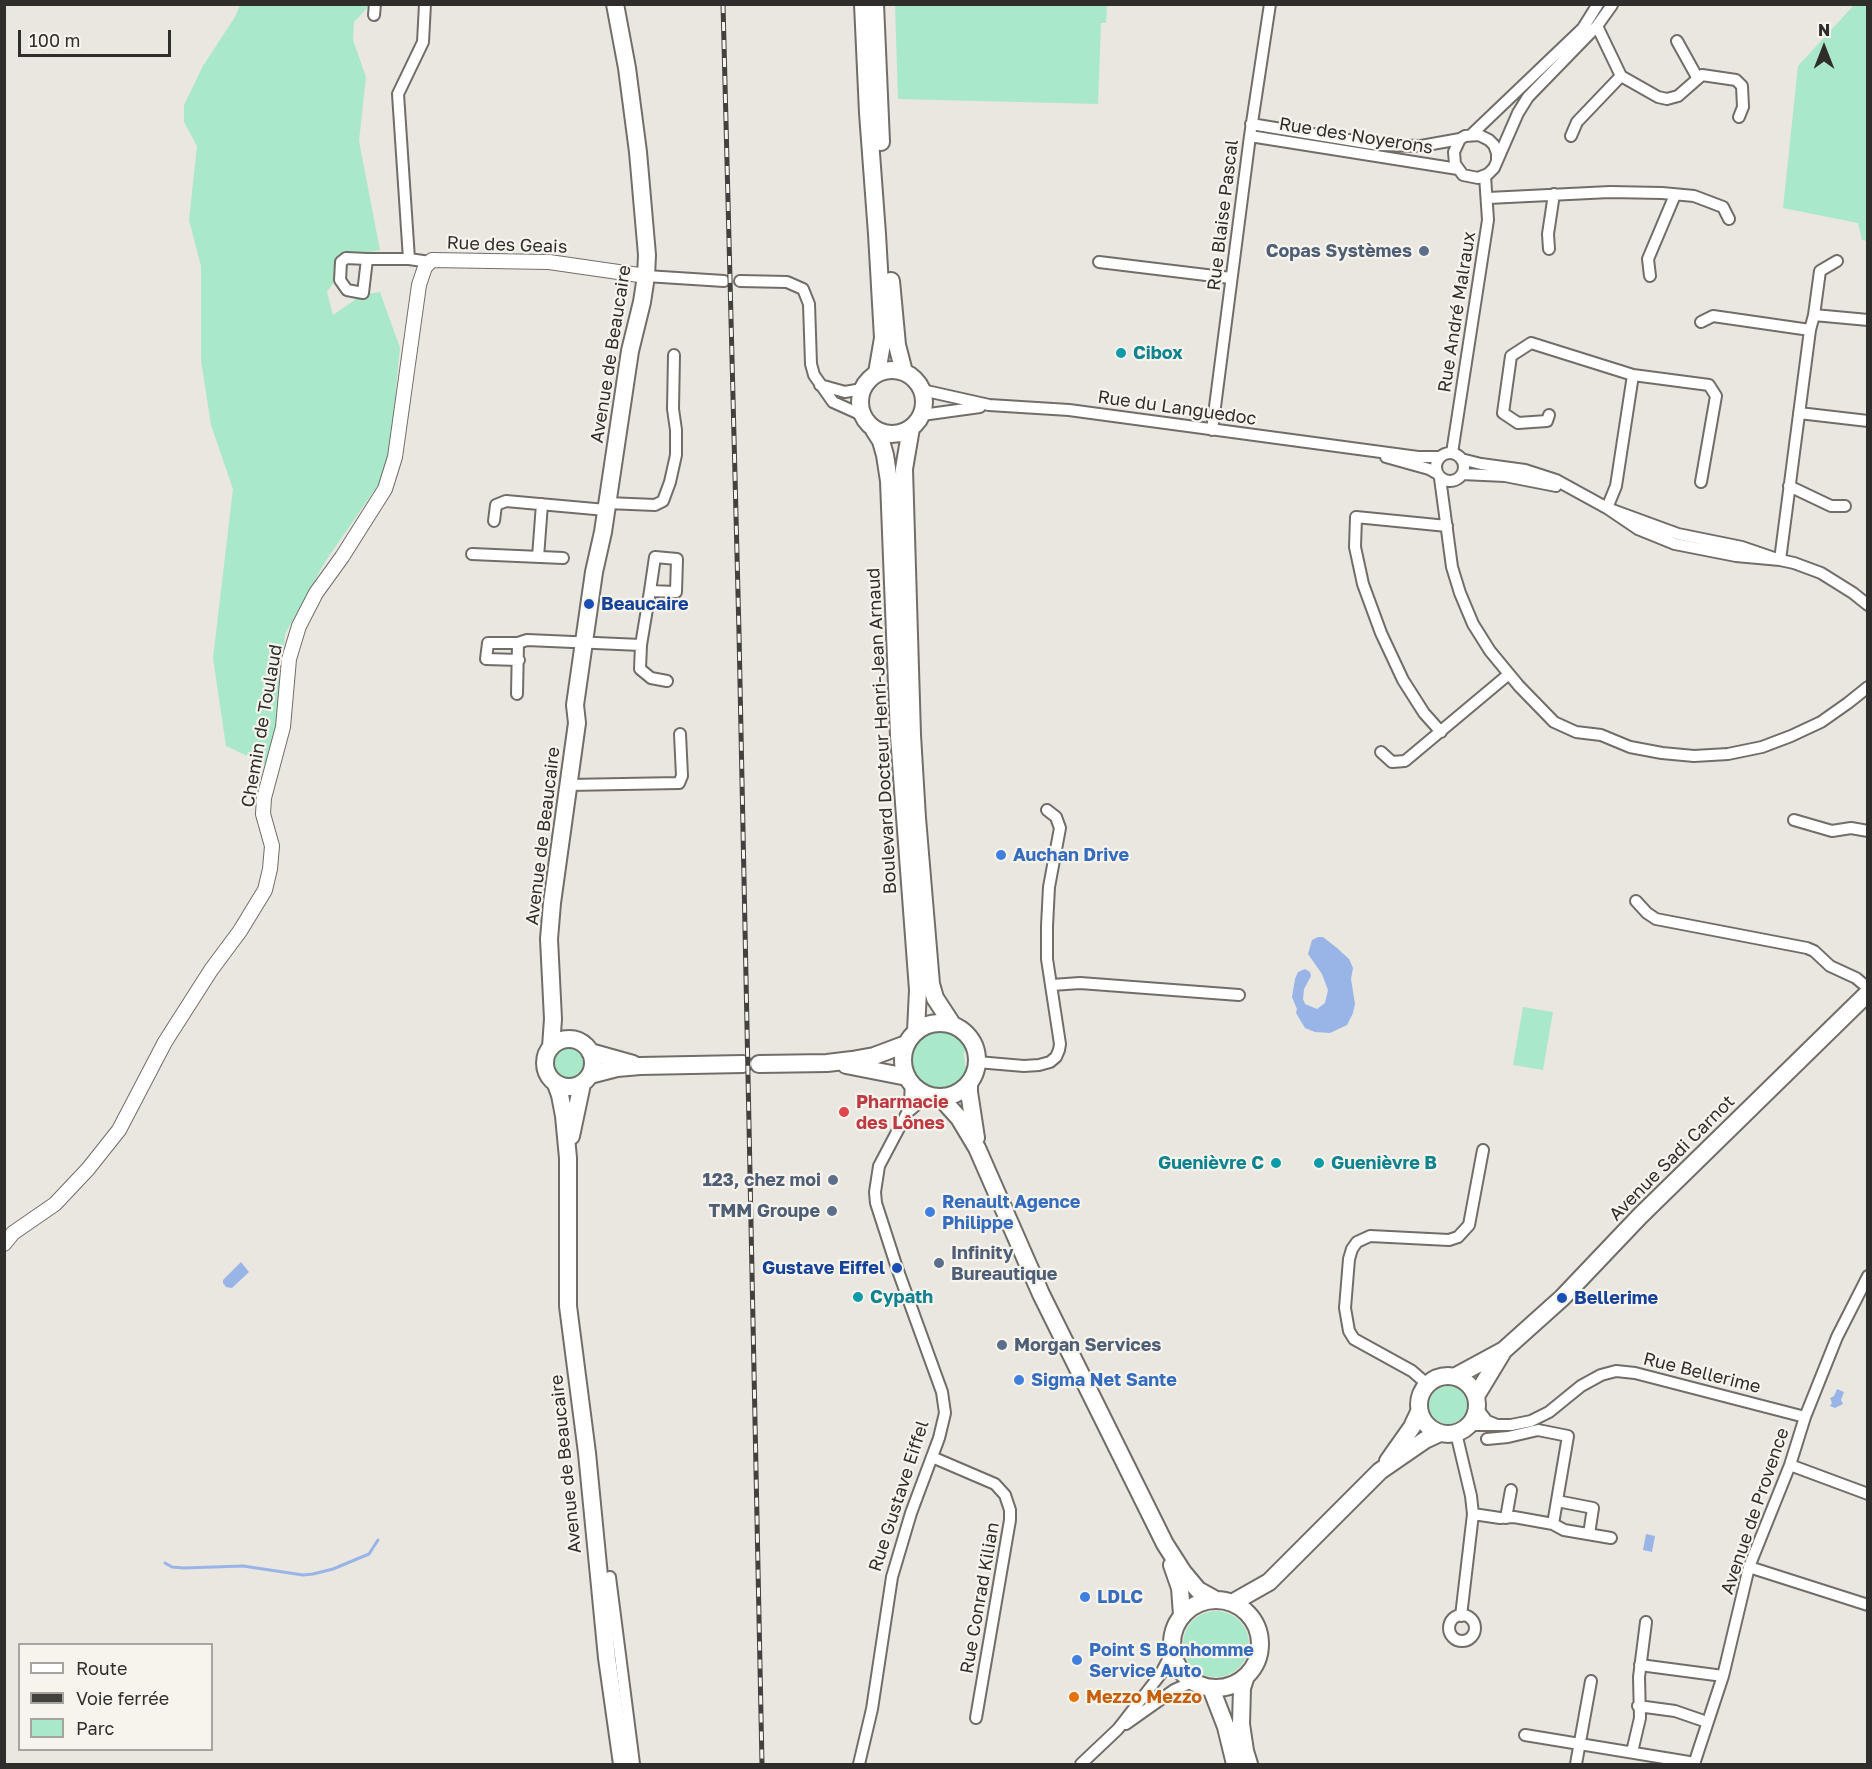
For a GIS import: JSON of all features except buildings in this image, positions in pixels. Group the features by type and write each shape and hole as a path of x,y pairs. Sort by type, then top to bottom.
{"main road":[{"name":"Avenue de Beaucaire","path":"551,1047 552,990 549,939 552,903 577,723 585,706 589,644 602,579 603,532 630,351 646,276 647,255 637,142 615,4"},
{"path":"863,4 883,338 877,374"},
{"path":"875,4 882,162 892,300 897,345 904,372"},
{"path":"885,370 904,372 917,382 922,390 924,399 916,422 893,435 874,430 862,416 859,398 862,389 866,383 885,370"},
{"name":"Boulevard Docteur Henri-Jean Arnaud","path":"916,422 904,469 914,771 931,984 935,998 952,1024"},
{"name":"Boulevard Docteur Henri-Jean Arnaud","path":"874,430 881,441 889,481 899,736 918,990 911,1037"},
{"name":"Avenue de Beaucaire","path":"552,990 566,1026 575,1040"},
{"name":"Avenue Sadi Carnot","path":"1456,1376 1504,1350 1562,1298 1655,1201 1868,993"},
{"path":"586,1079 593,1063 590,1052 581,1042 566,1039 558,1042 547,1052 544,1064 547,1075 556,1084 569,1088 617,1068 827,1063 874,1056 911,1037 929,1024 945,1022 968,1035 977,1052 977,1062 975,1073 969,1083 957,1093 934,1096"},
{"path":"909,1080 902,1060 911,1037"},
{"path":"590,1052 640,1066"},
{"path":"827,1063 909,1080 934,1096 959,1118 977,1148 1041,1294 1166,1544 1183,1572 1198,1590 1224,1601 1241,1607 1254,1622 1259,1633 1258,1656 1254,1667 1236,1684 1224,1688 1211,1688 1192,1682 1179,1668 1172,1652 1173,1632 1182,1615 1198,1604 1224,1601 1269,1582"},
{"name":"Avenue de Beaucaire","path":"568,1158 586,1079"},
{"path":"969,1083 977,1148"},
{"name":"Avenue de Beaucaire","path":"556,1084 564,1116 568,1158 568,1306 587,1453 604,1634 622,1764"},
{"name":"Avenue Sadi Carnot","path":"1477,1402 1484,1380 1504,1350"},
{"path":"1254,1622 1258,1604 1269,1582 1380,1472 1425,1440 1455,1430 1475,1417 1477,1402 1468,1383 1456,1376 1440,1376 1427,1384 1419,1397 1419,1412 1412,1427 1380,1472"},
{"path":"1419,1412 1427,1425 1455,1430"},
{"path":"1166,1544 1180,1588 1182,1615"},
{"path":"1246,1676 1242,1688 1241,1724 1249,1764"},
{"path":"1211,1688 1226,1727 1235,1764"}],"street":[{"path":"409,259 398,94 423,42 424,4"},
{"name":"Rue Blaise Pascal","path":"1212,430 1251,124 1270,4"},
{"path":"1598,4 1583,28 1472,134 1460,139 1454,157 1458,170 1470,178 1478,178 1485,176 1494,168 1518,113 1528,97 1597,26 1612,5"},
{"path":"1597,26 1621,76 1658,97 1667,99 1678,96 1697,77 1706,75 1736,80 1742,86 1743,107 1739,117"},
{"path":"1677,41 1697,77"},
{"path":"1571,136 1577,122 1621,76"},
{"name":"Rue des Noyerons","path":"1251,124 1379,145 1421,146 1460,139"},
{"path":"1472,134 1489,140 1497,153 1497,161"},
{"name":"Rue des Noyerons","path":"1250,136 1458,170"},
{"name":"Rue André Malraux","path":"1456,456 1488,220 1485,176"},
{"path":"1488,198 1610,192 1694,196 1723,207 1729,219"},
{"path":"1549,249 1548,234 1554,194"},
{"path":"1650,276 1648,259 1675,195"},
{"name":"Rue des Geais","path":"367,259 409,259 430,262 432,260 549,262 646,276"},
{"path":"1780,560 1810,330 1820,271 1837,261"},
{"name":"Chemin de Toulaud","path":"4,1244 13,1233 55,1204 88,1169 119,1130 176,1024 240,931 265,890 272,846 263,814 264,798 283,727 289,659 299,626 316,593 385,489 395,458 419,285 425,267 430,262"},
{"path":"1099,262 1232,278"},
{"path":"646,276 724,281"},
{"path":"740,281 787,282 803,289 809,304 811,364 814,375 832,402 862,416"},
{"path":"1814,315 1868,320"},
{"path":"1701,322 1713,316 1810,330"},
{"path":"1549,415 1547,421 1518,423 1503,413 1511,356 1531,343 1633,375 1710,385 1716,396 1701,482"},
{"path":"494,521 496,505 506,501 607,506 655,505 663,501 676,455 673,409 674,355"},
{"path":"1607,508 1616,486 1633,375"},
{"path":"820,385 845,392 862,389"},
{"name":"Rue du Languedoc","path":"922,390 989,405 1069,410 1418,457 1440,457"},
{"name":"Rue du Languedoc","path":"916,422 989,405"},
{"path":"1799,412 1868,421"},
{"name":"Rue du Languedoc","path":"1360,449 1438,476"},
{"path":"1447,520 1458,478 1464,466 1456,456"},
{"path":"1868,605 1821,573 1794,563 1736,556 1675,544 1638,528 1607,508 1537,472 1456,456 1440,457 1436,465 1447,520 1452,567 1473,624 1490,651 1509,674 1554,722 1576,732 1601,735 1630,747 1662,753 1694,756 1728,754 1791,736 1821,722 1868,687"},
{"path":"1438,476 1444,481 1458,478 1524,478 1574,491"},
{"path":"1789,486 1831,507 1845,507"},
{"path":"538,557 542,504"},
{"path":"1441,732 1424,713 1403,680 1381,633 1363,584 1355,547 1356,517 1447,520"},
{"path":"472,554 563,558"},
{"path":"650,591 641,645 640,669 651,678 667,681"},
{"path":"519,660 486,659 488,643 518,643 527,640 641,645"},
{"path":"517,694 518,643"},
{"path":"1381,752 1392,762 1405,761 1509,674"},
{"path":"568,785 679,783 682,776 680,734"},
{"path":"977,1062 1024,1066 1050,1062 1056,1057 1060,1044 1047,959 1047,902 1060,828 1056,817 1047,810"},
{"path":"1794,820 1832,831 1851,828 1868,831"},
{"path":"1635,901 1656,919 1807,948 1814,951 1830,966 1856,978 1868,988"},
{"path":"1052,985 1080,983 1239,995"},
{"name":"Rue Gustave Eiffel","path":"859,1764 872,1709 892,1577 911,1513 944,1423 945,1402 881,1223 875,1192 879,1166 907,1113 910,1101 909,1080"},
{"name":"Rue Gustave Eiffel","path":"907,1113 934,1096"},
{"path":"1427,1384 1412,1371 1354,1339 1349,1331 1345,1308 1349,1259 1357,1242 1370,1236 1449,1240 1458,1237 1469,1225 1483,1150"},
{"name":"Avenue de Provence","path":"1694,1764 1723,1676 1749,1567 1790,1465 1805,1417 1837,1337 1868,1276"},
{"name":"Rue Bellerime","path":"1455,1430 1531,1421 1549,1412 1581,1386 1601,1375 1616,1371 1635,1373 1805,1417"},
{"path":"1477,1402 1487,1421 1497,1425"},
{"path":"1455,1430 1471,1496 1473,1514 1461,1616"},
{"path":"1487,1439 1538,1430 1568,1436 1553,1524"},
{"name":"Rue Conrad Kilian","path":"932,1457 995,1484 1005,1495 1010,1510 976,1718"},
{"path":"1790,1465 1868,1494"},
{"path":"1506,1518 1511,1490"},
{"path":"1557,1501 1593,1508 1589,1534"},
{"path":"1473,1514 1514,1517 1553,1524 1564,1530 1611,1538"},
{"path":"1749,1567 1868,1605"},
{"path":"610,1577 634,1764"},
{"path":"1632,1752 1639,1726 1640,1665 1646,1622"},
{"path":"1118,1729 1160,1675 1172,1652"},
{"path":"1640,1665 1723,1676"},
{"path":"1576,1764 1591,1681"},
{"path":"1081,1764 1118,1729 1174,1690 1192,1682"},
{"path":"1638,1706 1675,1711 1707,1722"},
{"path":"1525,1735 1694,1764"}],"green space":[{"path":"240,5 370,5 354,22 353,40 366,77 359,141 380,250 338,258 334,282 327,292 333,315 362,295 380,292 400,348 390,450 380,482 325,562 285,634 279,718 267,765 226,746 213,658 233,489 211,425 201,360 201,266 189,220 197,146 184,122 184,105 203,66 235,17"},
{"path":"895,5 1107,5 1106,23 1101,23 1098,104 898,99"},
{"path":"1854,5 1867,5 1867,241 1862,240 1858,223 1783,208 1798,66"},
{"path":"1523,1007 1553,1012 1543,1070 1513,1065"},
{"path":"939,1030 958,1036 967,1050 964,1052 965,1066 968,1068 963,1077 953,1085 941,1088 928,1086 918,1078 911,1060 917,1042 927,1034"},
{"path":"569,1047 580,1052 585,1063 580,1074 569,1079 558,1074 553,1063 558,1052"},
{"path":"1448,1386 1462,1391 1467,1405 1462,1419 1448,1424 1434,1419 1429,1405 1434,1391"},
{"path":"1209,1611 1223,1611 1235,1616 1244,1625 1249,1644 1247,1657 1240,1668 1223,1677 1209,1677 1197,1672 1188,1663 1183,1651 1183,1637 1188,1625 1197,1616"}],"water":[{"path":"1323,937 1337,948 1349,959 1353,968 1351,979 1355,1004 1353,1013 1347,1025 1330,1033 1315,1032 1305,1028 1296,1013 1297,1009 1292,997 1298,972 1305,969 1310,972 1311,976 1304,989 1305,1004 1317,1009 1325,1003 1328,990 1322,974 1308,954 1312,940"},
{"path":"241,1262 249,1272 232,1288 226,1287 223,1280"},
{"path":"1837,1389 1844,1392 1841,1400 1843,1404 1835,1408 1830,1406 1832,1403 1830,1398 1834,1396"},
{"path":"1646,1534 1655,1536 1652,1552 1643,1550"}],"waterway":[{"path":"165,1563 172,1567 184,1568 243,1566 303,1575 313,1574 333,1569 369,1554 378,1540"}],"railway":[{"path":"723,4 739,633 762,1764"}],"place":[{"name":"Copas Systèmes","path":"1424,251"},
{"name":"Cibox","path":"1121,353"},
{"name":"Beaucaire","path":"589,604"},
{"name":"Auchan Drive","path":"1001,855"},
{"name":"Pharmacie des Lônes","path":"844,1112"},
{"name":"Guenièvre C","path":"1276,1163"},
{"name":"Guenièvre B","path":"1319,1163"},
{"name":"123, chez moi","path":"833,1180"},
{"name":"TMM Groupe","path":"832,1211"},
{"name":"Renault Agence Philippe","path":"930,1212"},
{"name":"Infinity Bureautique","path":"939,1263"},
{"name":"Gustave Eiffel","path":"897,1268"},
{"name":"Cypath","path":"858,1297"},
{"name":"Bellerime","path":"1562,1298"},
{"name":"Morgan Services","path":"1002,1345"},
{"name":"Sigma Net Sante","path":"1019,1380"},
{"name":"LDLC","path":"1085,1597"},
{"name":"Point S Bonhomme Service Auto","path":"1077,1660"},
{"name":"Mezzo Mezzo","path":"1074,1697"}]}
